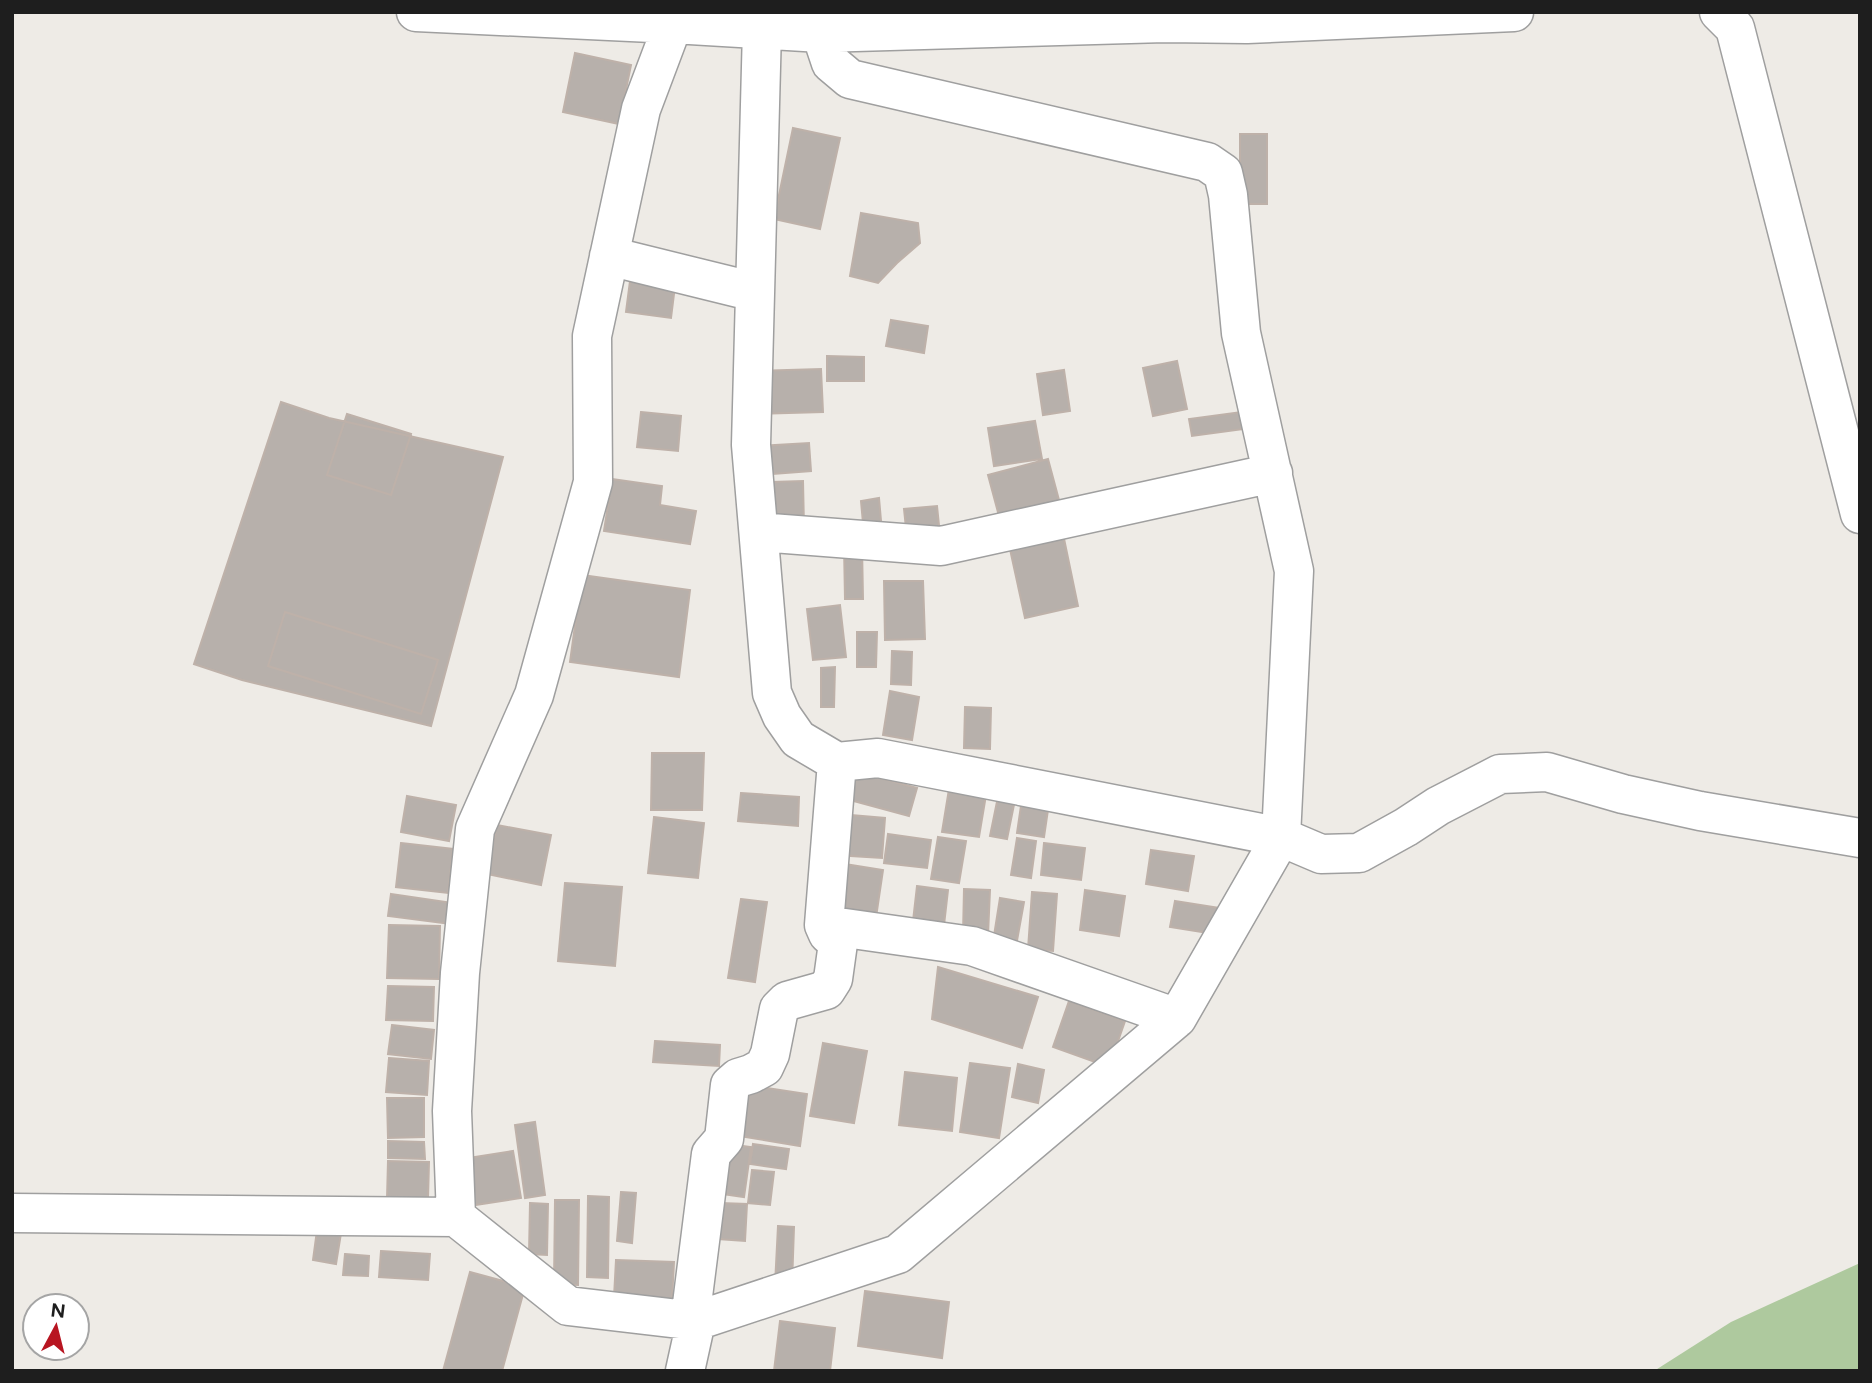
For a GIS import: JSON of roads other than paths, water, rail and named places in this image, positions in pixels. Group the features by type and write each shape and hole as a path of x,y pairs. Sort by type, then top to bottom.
{"street":[{"path":"416,12 821,33 1165,23 1247,24 1514,12"},
{"path":"1719,12 1735,28 1860,514"},
{"path":"456,1217 452,1111 460,973 475,829 534,695 593,482 592,336 641,109 673,24"},
{"path":"762,29 751,445 772,693 782,716 798,739 838,762 878,758 1281,837 1321,854 1359,853 1438,806 1500,774 1547,772 1700,811 1860,838"},
{"path":"12,1213 456,1217 568,1306 693,1320 898,1254 1177,1018 1281,837 1294,571 1241,333 1228,195 1223,173 1207,162 850,79 831,63 821,33"},
{"path":"609,256 755,292"},
{"path":"759,533 941,546 1273,473"},
{"path":"685,1371 711,1154 724,1139 730,1085 738,1078 764,1067 770,1054 779,1009 787,1001 826,990 833,979 838,943 828,934 824,925 838,762"},
{"path":"824,925 972,946 1177,1018"}]}
